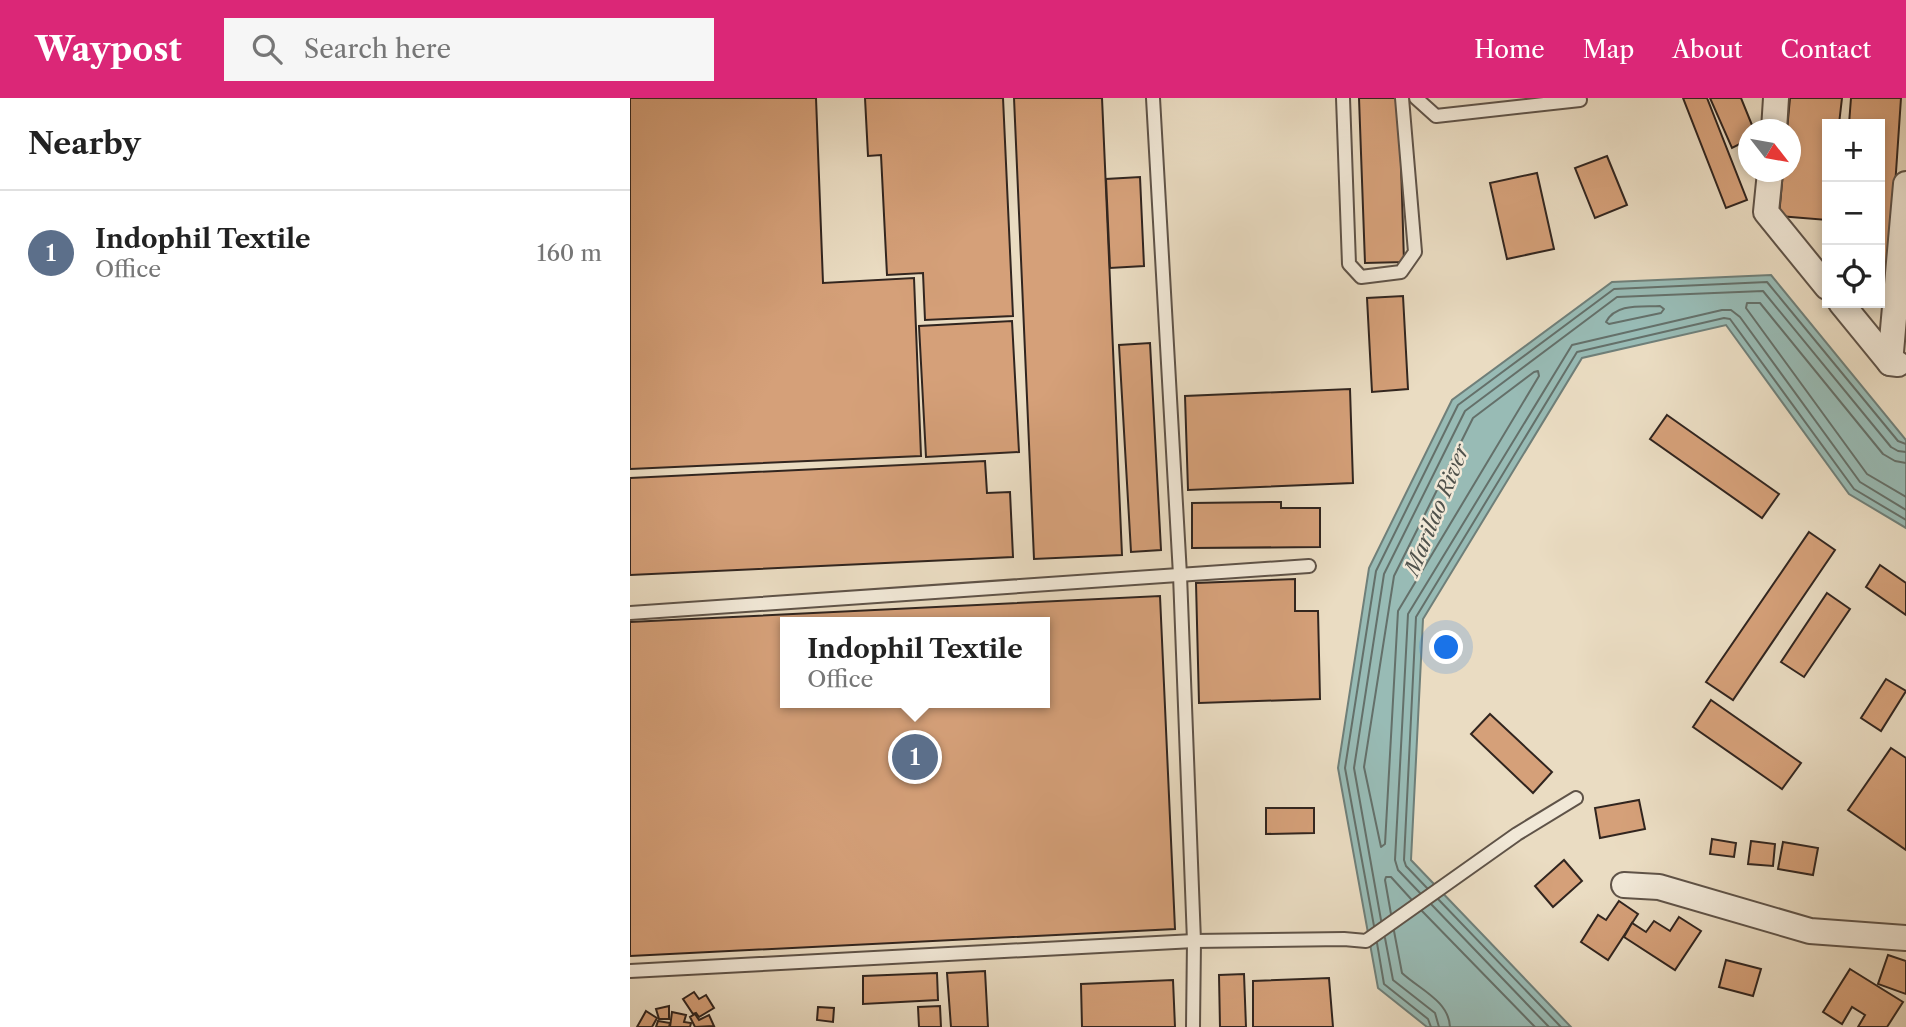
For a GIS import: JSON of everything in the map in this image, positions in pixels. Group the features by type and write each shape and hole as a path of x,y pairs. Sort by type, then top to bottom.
{"street":[{"path":"1775,119 1776,98"},
{"path":"1769,182 1766,212 1822,281"},
{"path":"1898,364 1906,184"},
{"path":"1845,308 1898,364"},
{"path":"1624,884 1659,887 1810,931 1906,938"}],"lane":[{"path":"1153,98 1180,575 1194,942 1194,1027"},
{"path":"1343,98 1349,264 1361,277 1401,272 1415,252 1402,98"},
{"path":"1416,98 1436,116 1580,100"},
{"path":"630,613 1309,566"},
{"path":"630,971 1194,942 1343,939 1366,941 1517,834 1576,799"}],"water":[{"name":"Marilao River","path":"1771,275 1906,440 1906,528 1849,494 1726,325 1582,358 1423,619 1411,860 1571,1027 1427,1027 1378,988 1338,768 1369,568 1452,400 1612,282"}],"building":[{"path":"630,98 816,98 823,283 914,278 921,456 630,469"},
{"path":"865,98 1003,98 1013,316 925,320 923,273 887,275 881,155 868,156"},
{"path":"1014,98 1102,98 1122,555 1034,559"},
{"path":"1359,98 1399,98 1404,262 1365,263"},
{"path":"1683,98 1707,98 1747,200 1726,208"},
{"path":"1710,98 1741,98 1750,119 1738,119 1738,145 1732,148"},
{"path":"1790,98 1842,98 1840,119 1822,119 1822,220 1779,216 1782,182 1801,182 1801,119 1788,119"},
{"path":"1851,98 1901,98 1887,305 1885,119 1849,119"},
{"path":"1607,156 1627,205 1595,218 1575,168"},
{"path":"1537,173 1554,249 1507,259 1490,183"},
{"path":"1140,177 1144,266 1110,268 1106,179"},
{"path":"1403,296 1408,389 1372,392 1367,298"},
{"path":"1012,321 1019,452 926,457 919,326"},
{"path":"1150,343 1161,550 1131,552 1119,345"},
{"path":"1350,389 1353,483 1188,490 1185,396"},
{"path":"1667,415 1779,494 1762,518 1650,439"},
{"path":"985,461 987,493 1010,492 1013,557 630,575 630,478"},
{"path":"1281,502 1281,508 1320,508 1320,547 1192,548 1192,503"},
{"path":"1809,532 1835,550 1733,700 1706,682"},
{"path":"1880,565 1906,583 1906,615 1866,587"},
{"path":"1295,579 1295,611 1318,611 1320,699 1199,703 1196,583"},
{"path":"1827,593 1850,609 1804,677 1781,662"},
{"path":"1160,596 1175,929 630,956 630,622"},
{"path":"1886,679 1906,691 1881,731 1861,718"},
{"path":"1711,700 1801,763 1782,789 1693,727"},
{"path":"1490,714 1552,772 1533,793 1471,734"},
{"path":"1891,748 1906,758 1906,850 1848,810"},
{"path":"1639,800 1645,829 1600,838 1595,808"},
{"path":"1266,808 1314,808 1314,833 1266,834"},
{"path":"1712,839 1736,843 1734,857 1710,854"},
{"path":"1751,841 1775,844 1773,866 1748,864"},
{"path":"1783,842 1818,848 1813,875 1778,869"},
{"path":"1564,860 1582,881 1553,907 1535,886"},
{"path":"1619,901 1638,914 1608,960 1581,942 1598,915 1606,920"},
{"path":"1679,917 1701,931 1675,970 1624,937 1632,923 1646,932 1654,921 1670,931"},
{"path":"1888,955 1906,961 1906,994 1878,984"},
{"path":"1726,960 1761,969 1753,996 1719,987"},
{"path":"1850,969 1903,1002 1887,1027 1858,1027 1865,1015 1852,1007 1842,1024 1823,1012"},
{"path":"985,971 988,1027 951,1027 947,973"},
{"path":"937,973 938,1000 863,1004 863,976"},
{"path":"1244,974 1246,1027 1220,1027 1219,975"},
{"path":"1329,978 1333,1027 1253,1027 1253,981"},
{"path":"1173,980 1175,1027 1082,1027 1081,984"},
{"path":"694,992 699,999 706,995 714,1008 699,1017 696,1013 693,1014 683,999"},
{"path":"669,1006 669,1019 659,1019 656,1009"},
{"path":"940,1006 941,1027 919,1027 918,1007"},
{"path":"818,1007 834,1008 833,1022 817,1020"},
{"path":"646,1011 657,1018 652,1027 637,1027"},
{"path":"672,1012 686,1015 684,1022 691,1023 690,1027 670,1027"},
{"path":"695,1014 699,1020 709,1015 714,1026 695,1027 690,1017"},
{"path":"658,1021 670,1023 669,1027 656,1027"}],"place":[{"name":"Indophil Textile","path":"915,757"}]}
